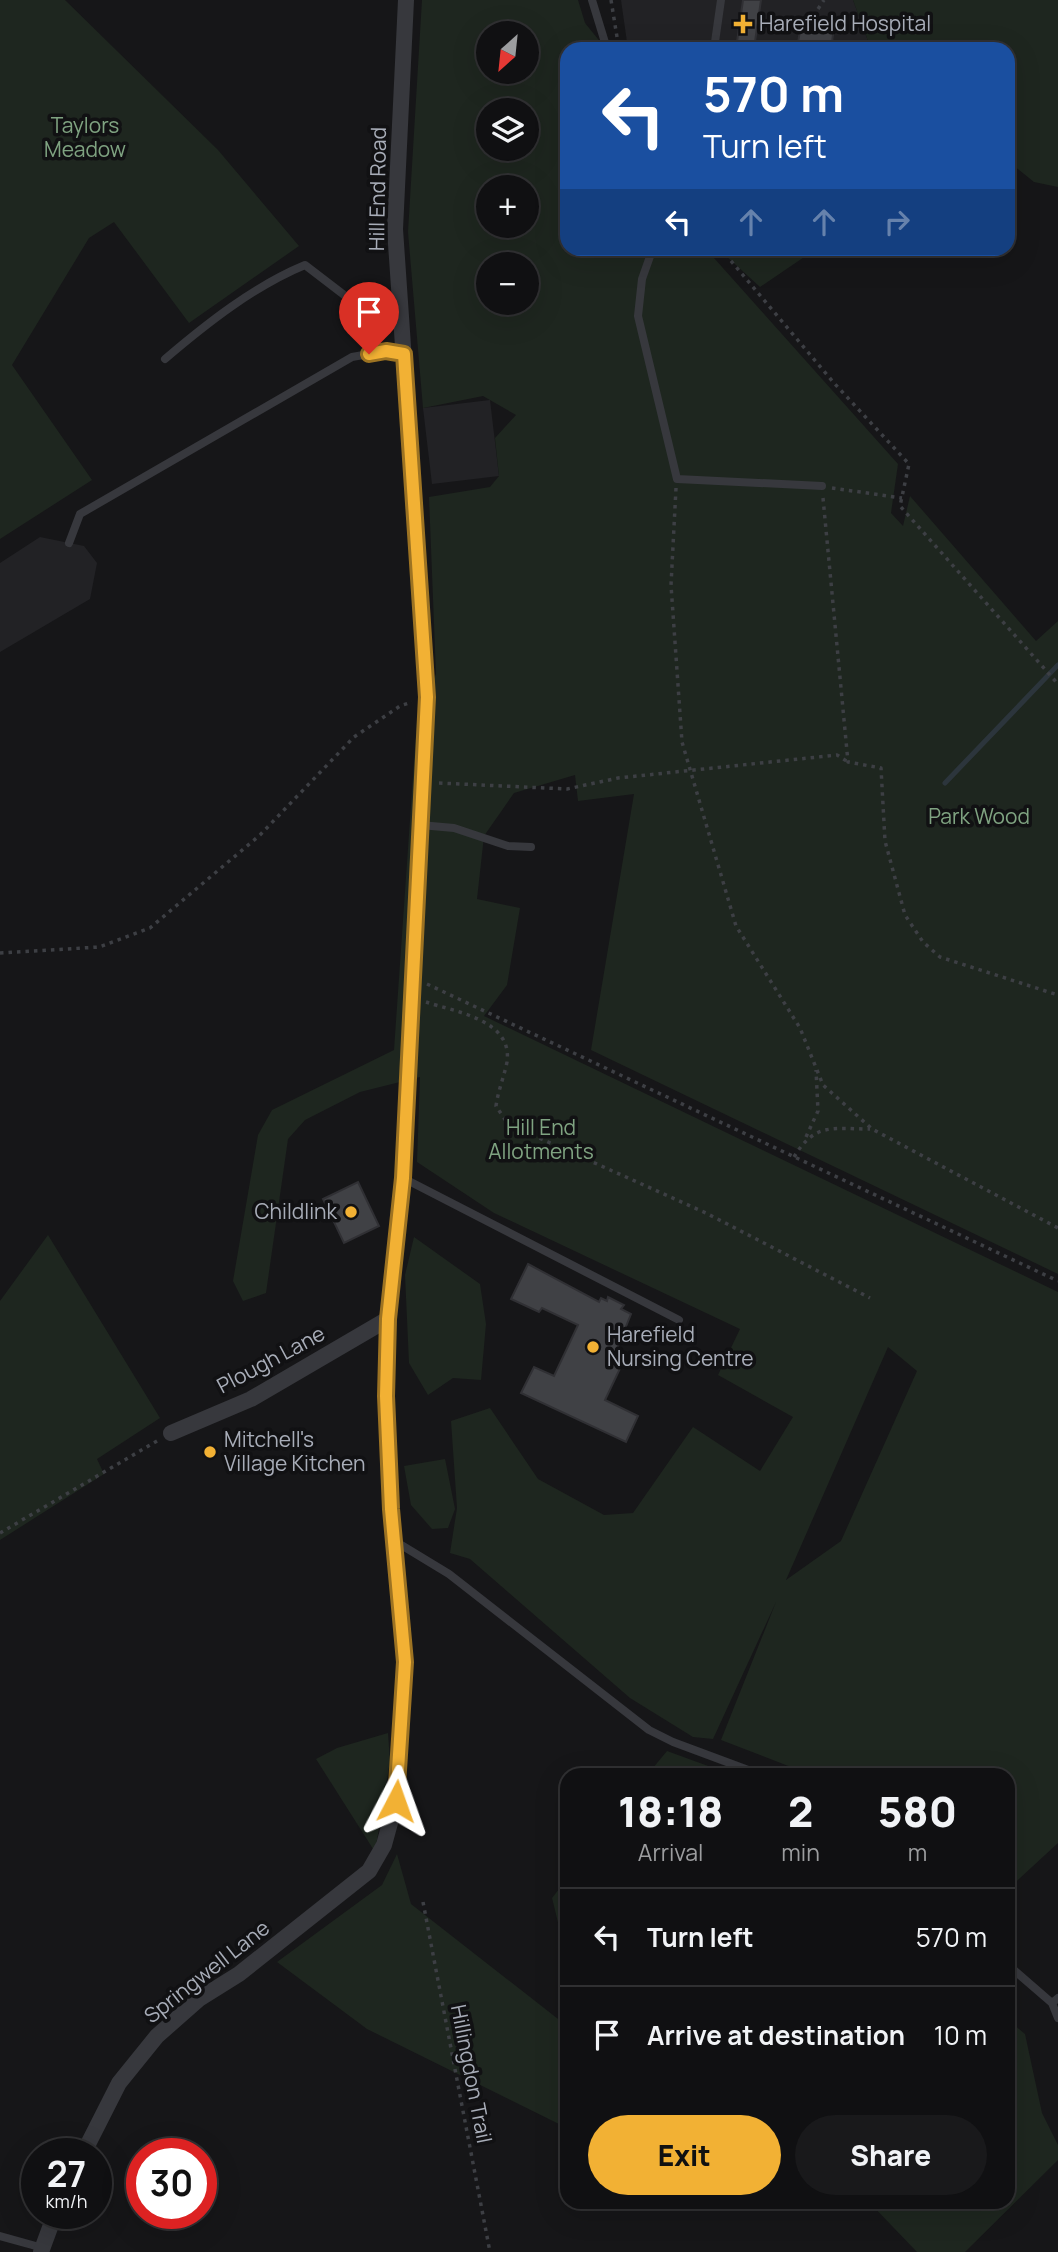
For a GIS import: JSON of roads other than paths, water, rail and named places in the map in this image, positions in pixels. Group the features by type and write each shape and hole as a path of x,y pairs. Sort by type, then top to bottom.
{"street":[{"name":"Hill End Road","path":"384,1845 396,1801 405,1662 393,1540 386,1396 388,1319 403,1178 427,697 395,229 407,0"},
{"name":"Plough Lane","path":"171,1433 251,1399 388,1319"},
{"name":"Springwell Lane","path":"91,2138 119,2083 157,2036 199,1999 239,1974 369,1871 384,1845"},
{"path":"42,2250 50,2229"}],"lane":[{"path":"592,0 605,42"},
{"path":"715,42 721,0"},
{"path":"650,256 642,279 638,316 677,479 822,486"},
{"path":"165,359 199,330 272,282 304,265 314,269 365,311 401,311"},
{"path":"69,543 80,514 352,357 386,351 404,354"},
{"path":"420,825 454,828 508,846 531,847"},
{"path":"403,1178 679,1320"},
{"path":"393,1540 449,1574 649,1730 673,1742 743,1768"},
{"path":"1015,1970 1055,2001 1058,2018"},
{"path":"0,2236 42,2250"}],"waterway":[{"path":"945,783 1058,665"}],"place":[{"name":"Harefield Hospital","path":"743,24"},
{"name":"Childlink","path":"351,1212"},
{"name":"Harefield Nursing Centre","path":"593,1347"},
{"name":"Mitchell's Village Kitchen","path":"210,1452"}],"park label":[{"name":"Taylors Meadow","path":"85,138"},
{"name":"Park Wood","path":"979,817"},
{"name":"Hill End Allotments","path":"541,1140"}]}
